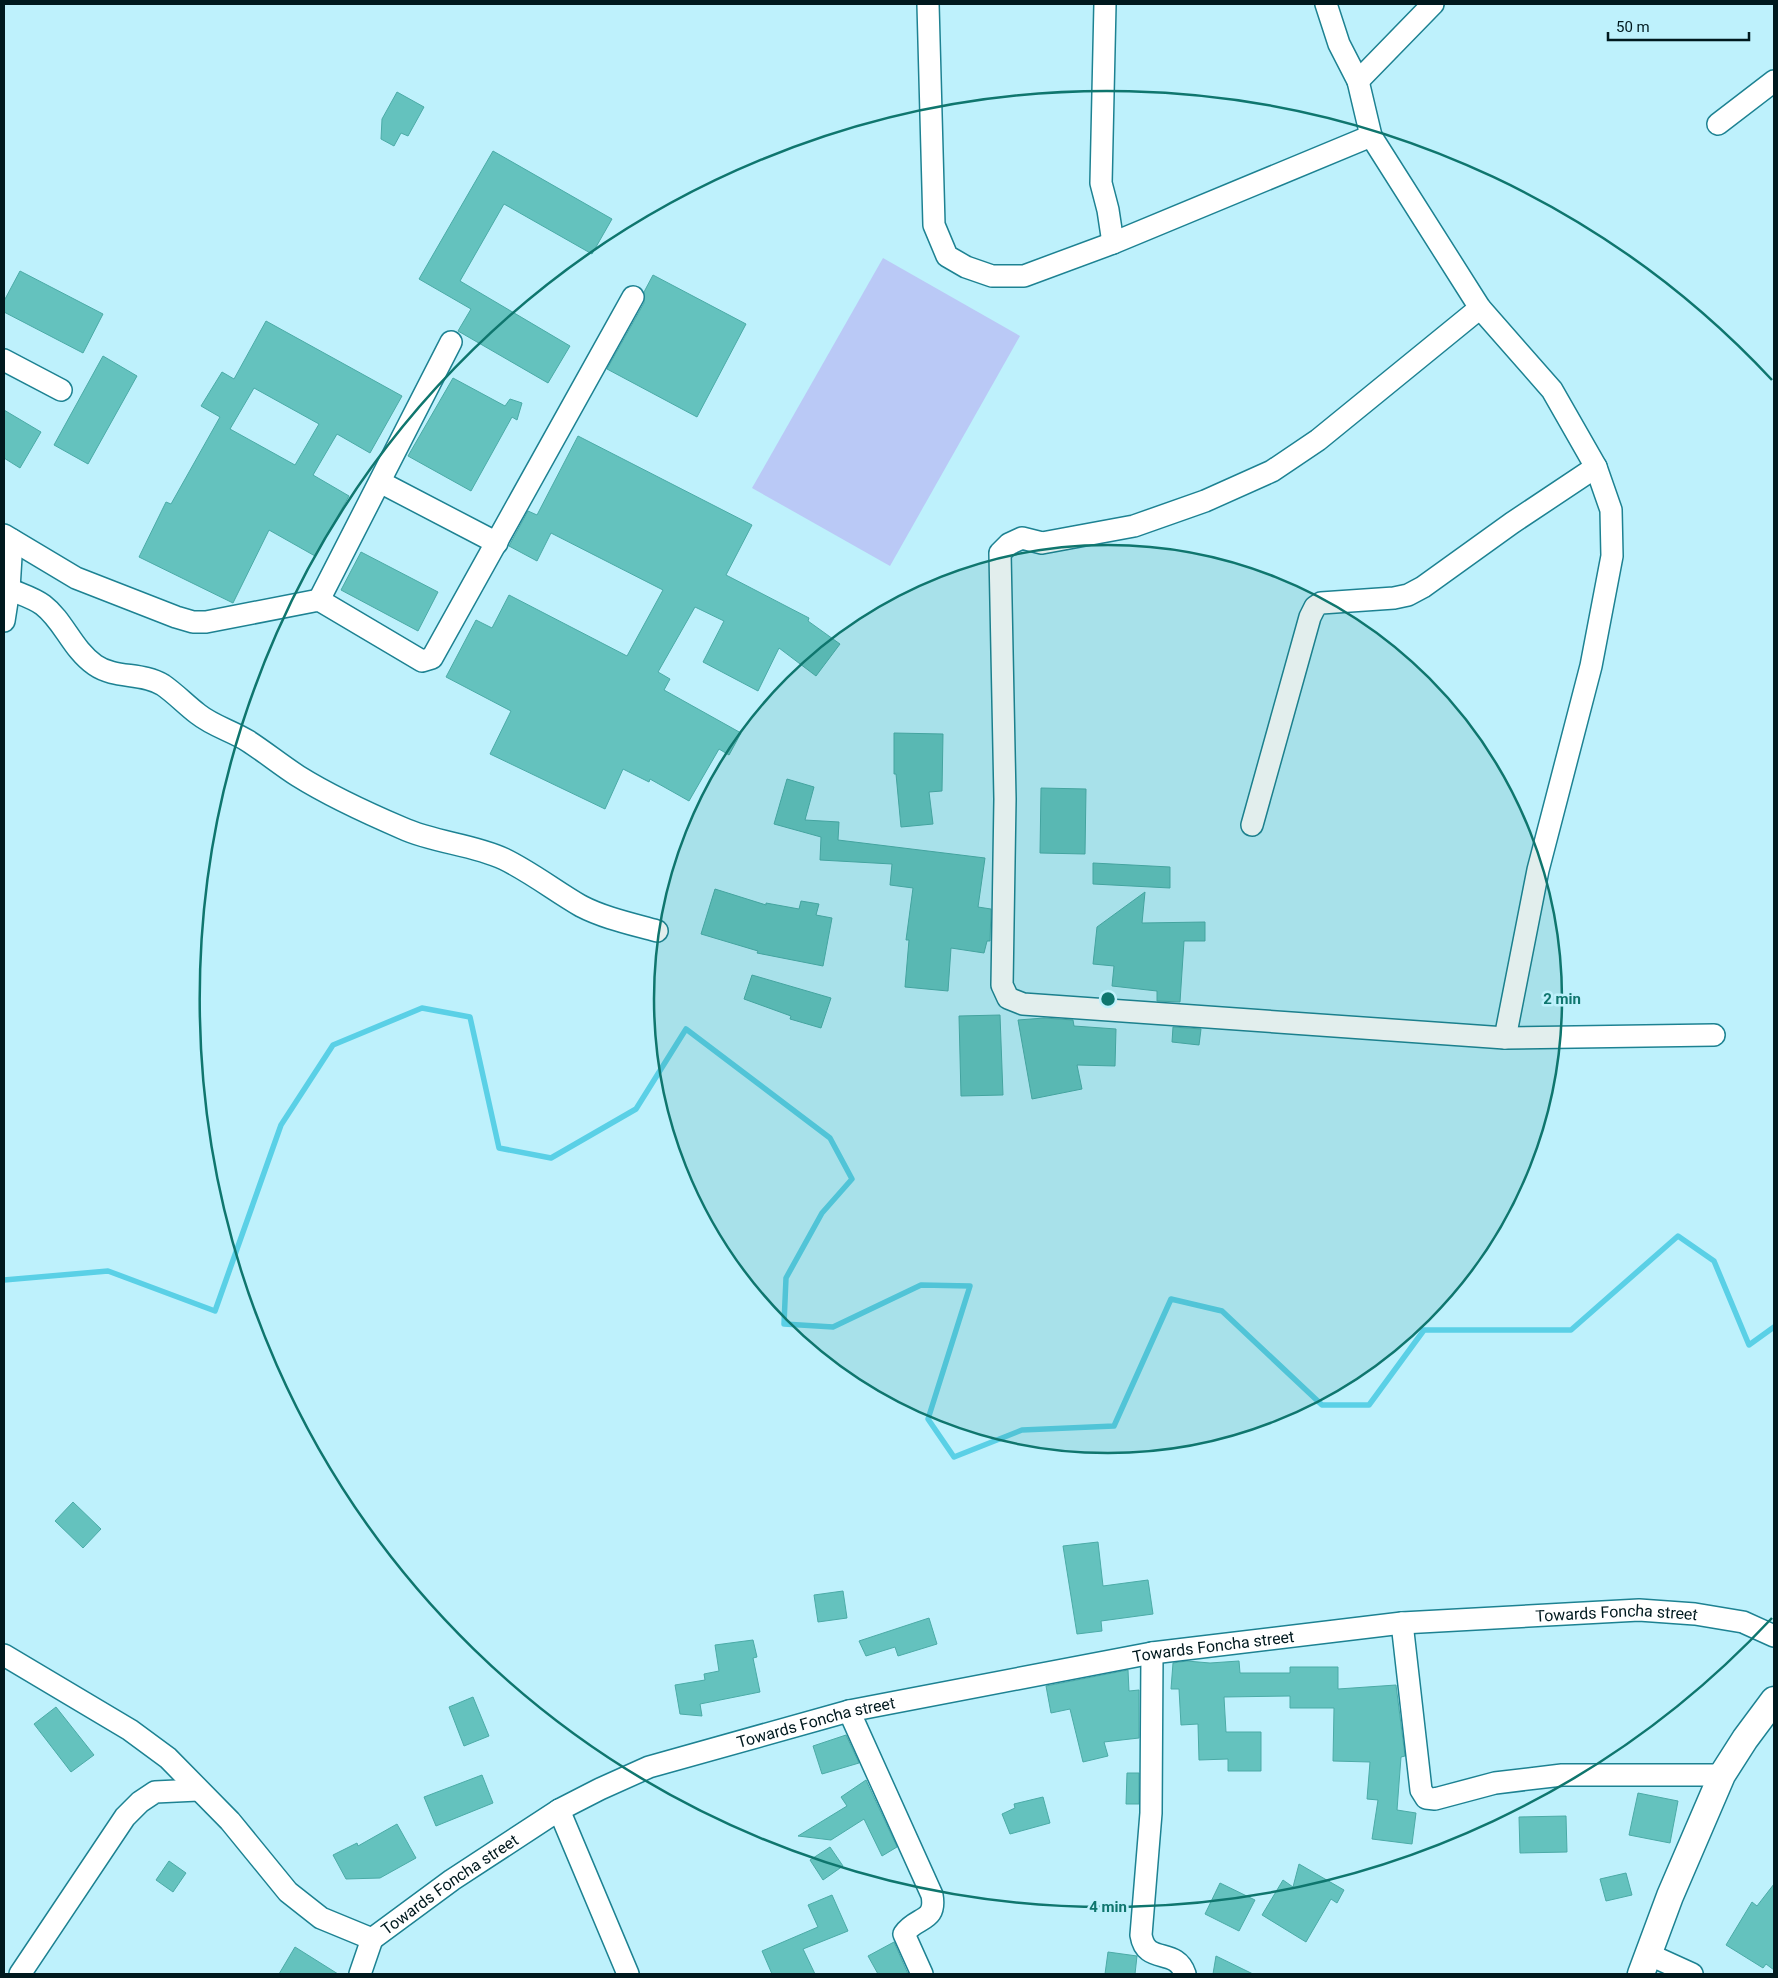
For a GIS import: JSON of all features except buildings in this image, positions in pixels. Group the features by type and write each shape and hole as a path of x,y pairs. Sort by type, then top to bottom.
{"street":[{"path":"928,4 934,225 947,256 966,267 992,276 1024,276 1113,243 1371,136"},
{"path":"1105,4 1100,183 1108,210 1113,243"},
{"path":"1326,4 1339,44 1358,81 1371,136 1480,308 1552,390 1596,466 1611,510 1612,556 1591,666 1538,870 1505,1038"},
{"path":"1358,81 1433,4"},
{"path":"1718,124 1774,81"},
{"path":"8,537 76,578 193,622 206,622 320,600 422,660 432,658 633,297"},
{"path":"1480,308 1318,440 1272,471 1204,501 1134,526 1042,543 1022,538 1009,544 1000,554 1006,799 1002,985 1008,998 1023,1004 1505,1038 1714,1035"},
{"path":"320,600 451,342"},
{"path":"4,360 61,390"},
{"path":"1252,825 1310,617 1315,607 1321,603 1394,598 1408,595 1423,587 1596,466"},
{"path":"380,482 497,543"},
{"path":"4,621 9,588 8,537"},
{"path":"9,588 42,604 50,611 78,650 96,666 116,674 146,678 161,684 179,696 198,714 247,740 298,776 318,787 403,829 428,838 502,858 522,868 583,906 607,916 657,931"},
{"name":"Towards Foncha street","path":"4,1655 130,1730 168,1758 230,1822 288,1892 320,1918 372,1938 452,1880 559,1810 649,1767 850,1711 1152,1653 1402,1623 1639,1610 1695,1614 1742,1622 1774,1636"},
{"path":"1402,1623 1420,1790 1426,1798 1435,1799 1495,1783 1562,1775 1722,1775"},
{"path":"1152,1653 1151,1813 1141,1935 1142,1946 1149,1952 1172,1958 1182,1966 1185,1974"},
{"path":"1692,1974 1645,1964 1670,1896 1722,1775 1745,1739 1774,1700"},
{"path":"850,1711 932,1895 934,1906 930,1915 908,1928 904,1934 922,1974"},
{"path":"20,1974 125,1817 140,1802 155,1792 198,1790"},
{"path":"559,1810 628,1974"},
{"path":"360,1974 372,1938"}],"shaded area":[{"path":"883,258 1020,336 890,566 752,488"}],"waterway":[{"path":"4,1280 108,1271 215,1311 281,1125 333,1045 422,1008 470,1017 499,1148 551,1158 636,1109 686,1029 830,1138 852,1179 822,1213 786,1278 784,1324 833,1327 921,1285 970,1286 928,1419 954,1457 1022,1430 1114,1426 1171,1299 1222,1311 1322,1405 1369,1405 1424,1330 1571,1330 1678,1236 1714,1261 1749,1345 1774,1327"}]}
